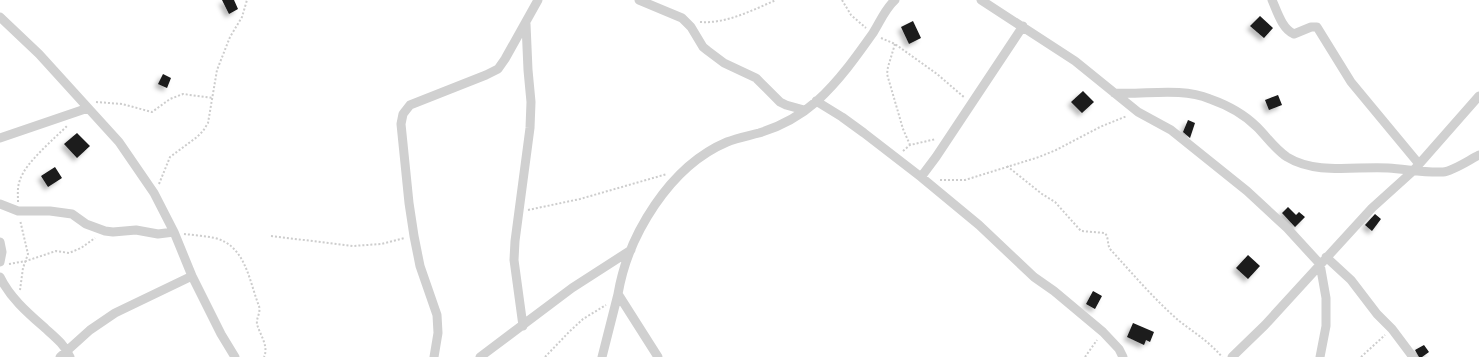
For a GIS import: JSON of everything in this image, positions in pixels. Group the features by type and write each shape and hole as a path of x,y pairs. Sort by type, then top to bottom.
{"street":[{"path":"434,357 438,333 437,315 420,266 414,236 409,203 402,124 403,114 410,105 498,69 518,34 526,24 538,0"},
{"path":"640,0 687,21 699,42 708,51 724,63 756,78 780,102 804,110"},
{"path":"602,357 630,250 646,217 669,186 686,169 709,152 727,142 778,126 816,101 839,80 872,33 889,5 894,0"},
{"path":"982,0 1075,61 1138,112 1171,130 1248,191 1287,228 1320,264 1326,298 1326,326 1320,357"},
{"path":"1272,0 1284,26 1289,32 1294,34 1311,27 1317,27 1352,82 1416,167"},
{"path":"0,17 39,54 84,106 119,142 154,192 174,232 192,276 220,334 235,357"},
{"path":"523,326 514,260 515,241 530,128 531,102 526,24"},
{"path":"922,178 1023,26"},
{"path":"1114,93 1176,92 1196,94 1211,99 1235,110 1256,126 1278,151 1288,158 1308,165 1327,168 1416,167 1444,172 1479,155"},
{"path":"1232,357 1265,325 1372,208 1416,167 1479,96"},
{"path":"816,101 842,116 896,157 979,225 1034,277 1054,291 1103,332 1119,349 1123,357"},
{"path":"0,138 84,106"},
{"path":"0,204 18,211 50,211 72,214 86,224 106,231 113,232 136,230 158,234 174,232"},
{"path":"0,242 4,263"},
{"path":"480,357 572,288 630,250"},
{"path":"1326,257 1351,280 1377,314 1392,329 1413,357"},
{"path":"0,277 14,298 58,340 66,355 90,330 115,313 192,276"},
{"path":"618,297 658,357"}],"path":[{"path":"154,192 170,158 204,130 208,122 217,70 230,37 242,17 247,0"},
{"path":"687,21 706,23 724,20 741,15 776,0"},
{"path":"842,0 851,15 872,33 896,44 937,74 972,104"},
{"path":"896,44 887,74 903,129 910,145"},
{"path":"19,303 23,268 28,257 28,250 18,211 20,180 25,168 84,106 122,104 152,112 170,99 183,94 213,98"},
{"path":"922,178 965,180 1056,150 1100,127 1138,112"},
{"path":"896,157 910,145 938,138 947,141"},
{"path":"1007,166 1030,185 1056,202 1081,231 1106,234 1110,249 1158,300 1178,320 1215,348 1222,357"},
{"path":"519,212 580,199 686,169"},
{"path":"4,263 26,261 56,252 69,253 106,231"},
{"path":"174,232 215,238 227,243 237,251 244,263 260,310 256,322 266,346 266,353 264,357"},
{"path":"271,236 353,246 381,244 414,236"},
{"path":"545,357 583,319 618,297"},
{"path":"1361,357 1392,329"},
{"path":"1085,357 1103,332"}],"building":[{"path":"222,0 234,0 238,9 229,14"},
{"path":"1260,16 1273,28 1264,38 1250,26"},
{"path":"913,21 921,38 909,44 901,27"},
{"path":"163,74 171,78 167,88 158,84"},
{"path":"1083,91 1094,102 1082,113 1071,102"},
{"path":"1278,95 1282,105 1269,110 1265,100"},
{"path":"1188,120 1195,123 1190,138 1183,132"},
{"path":"77,133 90,146 77,158 64,144"},
{"path":"55,167 62,178 48,187 41,176"},
{"path":"1288,207 1296,215 1299,212 1305,217 1295,227 1282,213"},
{"path":"1375,214 1381,219 1372,231 1365,225"},
{"path":"1248,255 1260,266 1248,279 1236,268"},
{"path":"1093,291 1102,296 1095,309 1086,304"},
{"path":"1133,323 1154,332 1150,342 1146,340 1144,345 1127,337"},
{"path":"1424,345 1429,352 1422,357 1419,357 1415,350"}]}
